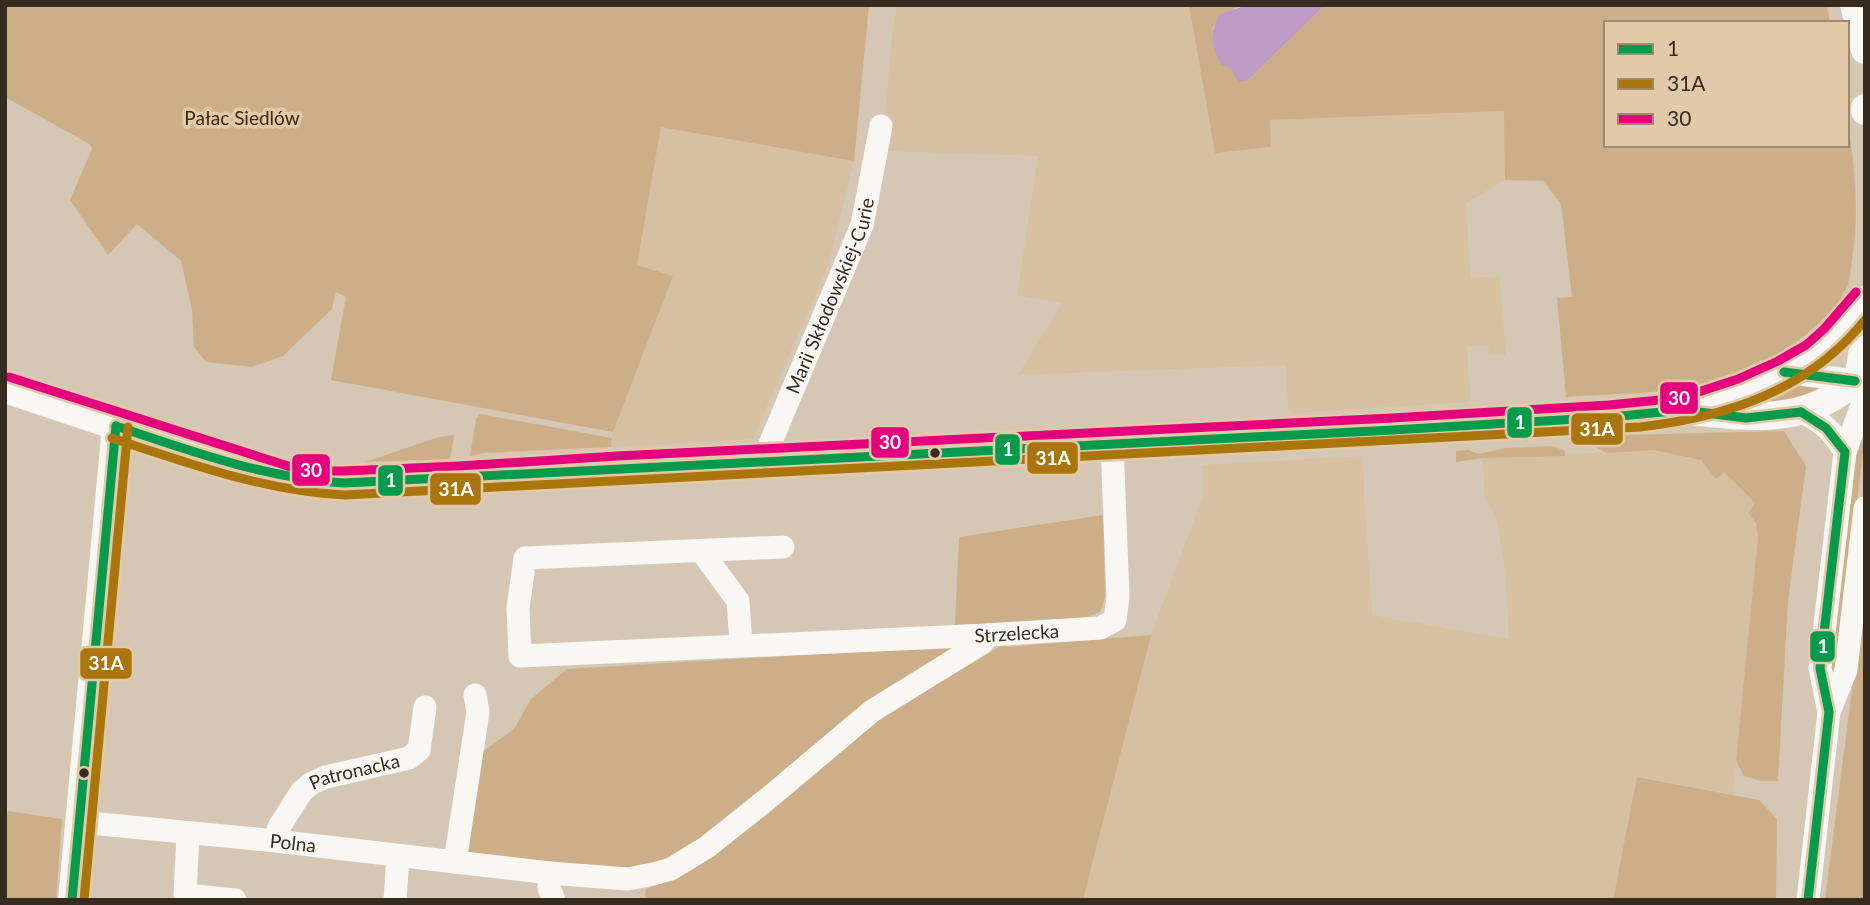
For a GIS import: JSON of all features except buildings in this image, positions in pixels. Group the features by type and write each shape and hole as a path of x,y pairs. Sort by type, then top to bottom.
{"main road":[{"path":"1854,5 1865,50"},
{"path":"1683,410 1742,390 1784,372 1813,355 1833,338 1865,300"},
{"path":"5,389 285,478 314,483 460,478 1582,419 1683,410 1746,418 1801,412 1833,398 1862,394"},
{"path":"72,900 116,426"}],"street":[{"name":"Marii Skłodowskiej-Curie","path":"767,461 767,451 862,225 881,126"},
{"path":"1829,712 1820,668 1845,452 1862,394 1865,324"},
{"path":"1784,372 1862,394"},
{"path":"1801,412 1821,421 1834,434 1845,452"},
{"name":"Strzelecka","path":"783,547 525,558 518,608 520,656 1100,628 1115,620 1118,597 1112,444"},
{"path":"1808,900 1829,712 1846,670 1865,508"},
{"path":"702,552 738,601 741,645"},
{"name":"Polna","path":"79,822 276,841 550,873 628,878 671,869 707,847 872,711 982,643 988,635"},
{"path":"455,863 478,712 475,695"},
{"name":"Patronacka","path":"276,841 279,827 302,791 312,783 326,777 410,758 419,750 425,707"},
{"path":"188,834 185,895 235,900"},
{"path":"395,900 398,856"},
{"path":"550,873 549,888 554,900"}],"shaded area":[{"path":"897,5 1189,5 1215,153 1270,120 1505,111 1505,180 1466,203 1471,278 1500,276 1506,354 1489,355 1488,345 1467,347 1471,402 1295,413 1288,410 1286,365 1018,375 1062,303 1017,295 1038,156 885,151 882,148"},
{"path":"1248,5 1323,7 1248,80 1240,82 1231,68 1221,65 1213,46 1213,33 1220,14"},
{"path":"661,126 854,161 829,263 753,439 611,447 613,432 672,277 637,265"},
{"path":"1653,450 1701,460 1724,472 1755,504 1748,513 1756,523 1758,537 1733,794 1637,777 1613,900 1083,900 1151,635 1203,496 1202,465 1362,456 1372,615 1509,639 1504,560 1496,517 1485,498 1482,458"}],"green space":[{"name":"Pałac Siedlów","path":"5,5 869,5 854,161 661,127 637,265 673,276 613,432 331,380 346,297 336,292 332,309 283,356 252,367 206,362 194,347 192,310 181,261 137,224 108,255 70,200 92,149 91,145 5,97"},
{"path":"1189,5 1248,5 1234,8 1213,27 1213,37 1214,46 1221,59 1248,80 1323,7 1322,5 1827,5 1830,21 1604,21 1604,147 1849,147 1849,133 1856,210 1849,280 1838,303 1810,331 1774,356 1737,374 1684,388 1566,397 1557,298 1572,297 1561,204 1543,181 1505,180 1504,111 1270,120 1271,147 1215,153"},
{"path":"1794,382 1823,388 1803,402 1718,404"},
{"path":"480,414 612,438 611,447 484,453 470,456 476,419"},
{"path":"1784,431 1806,466 1788,601 1778,781 1760,781 1744,776 1736,761 1758,537 1756,523 1748,513 1755,503 1724,472 1716,479 1701,460 1653,450 1607,453 1586,442 1590,436"},
{"path":"454,435 450,459 365,462 439,437"},
{"path":"1857,436 1862,437 1863,451 1836,683 1829,686"},
{"path":"1553,446 1565,451 1565,456 1482,458 1456,462 1456,451 1469,450 1479,454 1505,448"},
{"path":"1103,515 1105,598 1100,612 1087,617 955,625 959,537"},
{"path":"1865,588 1865,900 1825,900"},
{"path":"1151,635 1083,900 645,900 646,889 687,872 754,825 876,721 1004,644 1006,647"},
{"path":"971,645 705,843 632,872 472,861 464,845 482,752 514,729 531,699 567,669"},
{"path":"1637,777 1759,800 1777,819 1776,900 1613,900"},
{"path":"8,811 62,819 56,900 5,900 5,827"}],"transit line":[{"name":"30","path":"9,377 288,466 315,471 459,466 1392,418 1680,398 1738,379 1806,345 1824,329 1856,292"},
{"name":"31A","path":"112,438 256,482 345,495 1640,427 1703,416 1763,396 1818,365 1842,345 1865,320"},
{"name":"1","path":"1784,372 1855,381"},
{"name":"1","path":"116,426 200,454 256,469 285,476 344,483 1393,430 1683,410 1746,418 1801,412"},
{"name":"1","path":"1801,412 1826,428 1845,452 1820,668 1829,712 1808,900"},
{"name":"1","path":"72,900 116,426"},
{"name":"31A","path":"84,900 128,427"}]}
